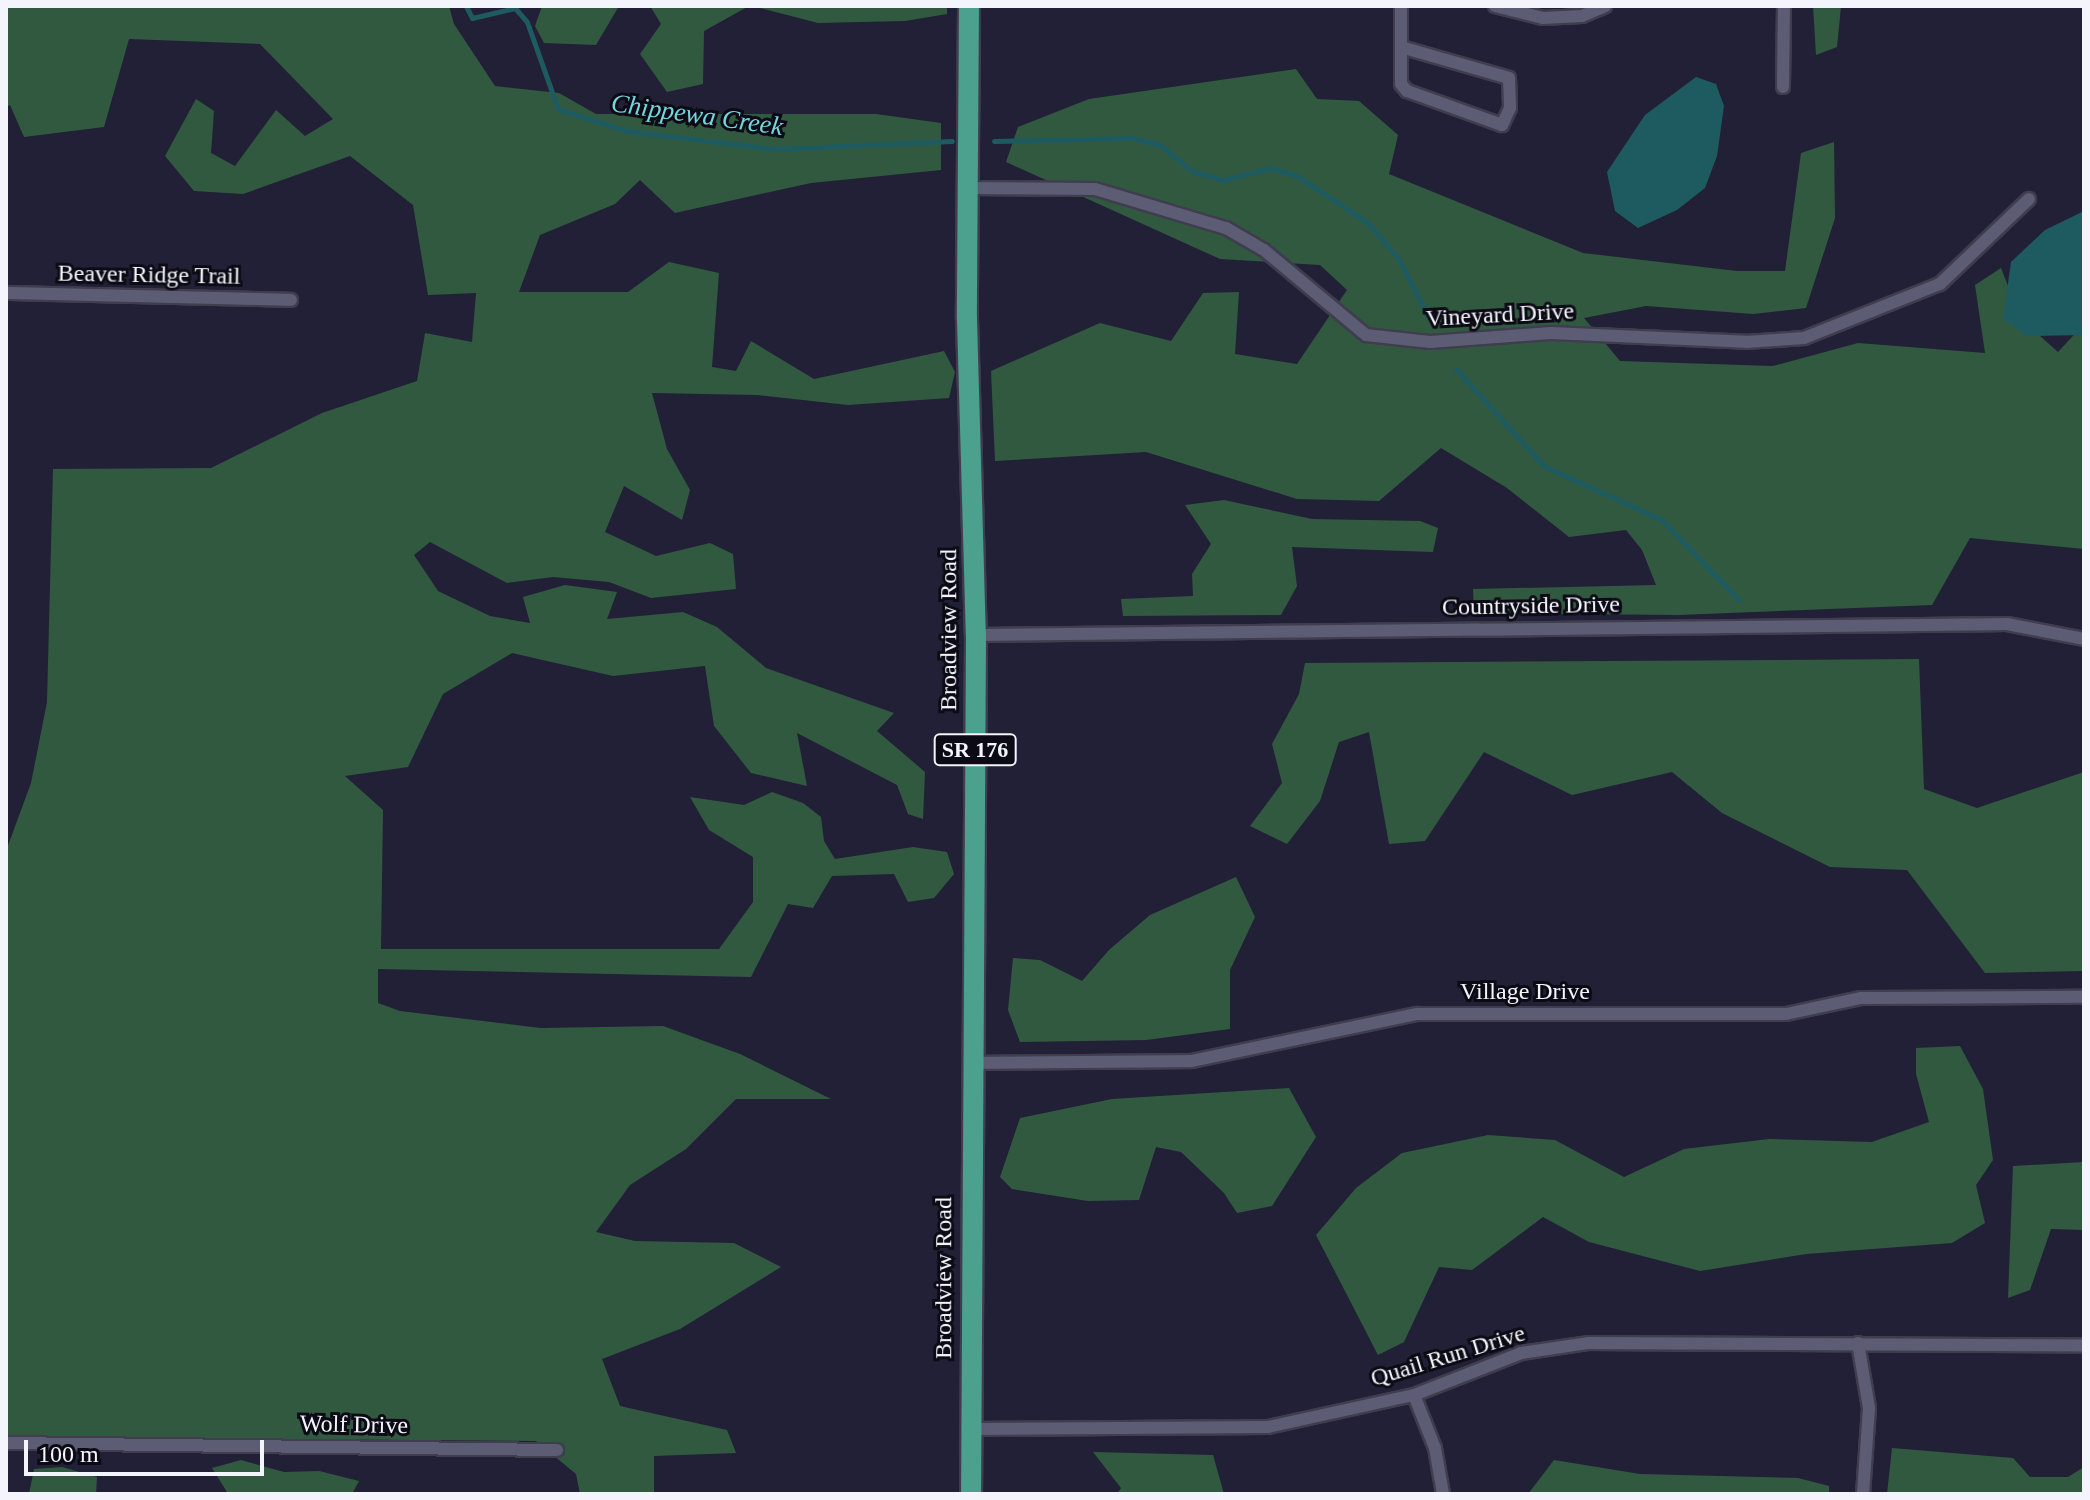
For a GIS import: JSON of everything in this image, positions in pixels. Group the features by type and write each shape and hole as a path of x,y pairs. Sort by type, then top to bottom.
{"main road":[{"name":"Broadview Road","path":"969,6 971,188 967,319 976,635 970,1063 971,1494"}],"street":[{"path":"1401,6 1401,47 1401,84 1407,91 1502,125 1510,108 1509,78 1401,47"},
{"path":"1495,6 1543,18 1582,16 1605,6"},
{"path":"1783,87 1784,6"},
{"name":"Vineyard Drive","path":"971,188 1095,189 1226,228 1264,250 1366,335 1430,342 1551,333 1746,342 1804,338 1940,284 2029,199"},
{"name":"Beaver Ridge Trail","path":"6,293 291,300"},
{"name":"Countryside Drive","path":"976,635 2007,624 2084,639"},
{"name":"Village Drive","path":"970,1063 1192,1061 1417,1014 1786,1014 1861,998 2084,997"},
{"name":"Quail Run Drive","path":"971,1429 1268,1427 1414,1395 1521,1353 1589,1343 2084,1346"},
{"path":"1858,1343 1869,1408 1863,1494"},
{"path":"1414,1395 1435,1448 1443,1494"},
{"name":"Wolf Drive","path":"6,1443 557,1450"}],"shaded area":[{"path":"6,6 449,6 454,24 495,86 559,93 596,114 876,114 941,123 941,170 811,183 675,213 640,180 615,204 540,235 519,292 628,292 669,262 719,273 712,367 736,371 751,341 814,379 944,351 955,372 949,398 848,405 757,395 652,393 667,449 690,490 682,520 624,486 605,532 656,556 710,543 733,554 736,589 651,598 609,582 553,577 507,583 430,542 414,555 438,591 490,616 530,623 523,597 565,585 617,592 607,619 683,612 717,627 766,668 894,713 877,731 925,772 923,819 908,814 897,785 797,733 807,786 751,773 714,726 705,666 613,676 512,653 443,694 408,767 345,776 383,810 381,949 719,949 753,902 753,857 709,830 690,797 744,805 772,792 803,803 821,817 824,841 835,859 913,847 947,852 954,874 934,898 908,902 894,874 832,876 813,908 788,904 751,977 378,969 378,1003 400,1011 540,1028 663,1026 740,1054 831,1099 736,1099 686,1149 630,1185 596,1232 635,1241 734,1243 781,1267 680,1329 602,1359 620,1406 727,1430 736,1453 654,1456 654,1494 580,1494 576,1474 536,1441 6,1437 6,851 31,783 47,702 53,469 211,468 322,413 417,381 425,333 472,342 476,293 428,295 413,205 350,156 243,194 194,191 165,156 196,99 214,111 211,153 235,166 276,110 305,136 333,119 260,44 129,39 104,127 24,137 10,105 6,107"},
{"path":"542,6 619,6 596,45 544,43 535,26"},
{"path":"650,6 749,6 704,31 703,84 667,92 640,54 661,24"},
{"path":"752,6 947,6 947,14 905,21 818,23"},
{"path":"1813,6 1841,6 1837,47 1816,55"},
{"path":"1296,69 1317,99 1359,101 1398,135 1389,174 1583,253 1737,271 1785,271 1801,153 1834,142 1835,218 1806,308 1753,314 1646,306 1584,318 1620,361 1773,366 1858,343 1985,353 1975,285 2001,268 2021,319 2058,352 2084,324 2084,549 1970,538 1932,605 1678,615 1474,613 1473,589 1656,585 1642,550 1626,530 1569,537 1507,488 1441,448 1379,501 1297,499 1146,452 995,461 991,371 1100,323 1171,341 1203,293 1239,292 1235,354 1297,364 1347,290 1320,265 1220,259 1006,162 1018,127 1089,99"},
{"path":"1696,77 1716,84 1724,106 1717,156 1705,188 1677,210 1638,228 1615,211 1607,172 1645,115"},
{"path":"2084,211 2084,335 2026,336 2003,319 2011,262 2045,230"},
{"path":"1224,500 1312,519 1420,521 1438,528 1433,552 1292,547 1297,586 1281,615 1123,616 1121,599 1193,596 1192,574 1211,544 1185,505"},
{"path":"1919,659 1924,789 1977,808 2084,772 2084,971 1985,973 1907,870 1830,867 1722,813 1672,772 1572,795 1484,752 1425,841 1389,844 1369,732 1339,742 1320,801 1287,844 1250,826 1282,783 1272,744 1299,694 1305,663"},
{"path":"1236,877 1255,917 1230,970 1230,1029 1146,1040 1020,1042 1008,1010 1013,958 1040,960 1082,981 1109,950 1150,915"},
{"path":"1960,1046 1983,1089 1993,1160 1976,1185 1985,1223 1952,1243 1806,1254 1700,1271 1589,1242 1543,1217 1472,1270 1439,1267 1404,1342 1378,1355 1316,1235 1356,1188 1402,1153 1488,1135 1555,1140 1624,1177 1684,1149 1769,1139 1872,1142 1929,1122 1916,1074 1916,1048"},
{"path":"1289,1088 1316,1137 1272,1206 1237,1213 1224,1193 1181,1152 1156,1147 1139,1200 1088,1201 1012,1189 1000,1177 1020,1118 1112,1099"},
{"path":"2084,1162 2084,1230 2051,1229 2030,1290 2008,1298 2013,1166"},
{"path":"1892,1448 2013,1458 2030,1477 2068,1477 2084,1467 2084,1494 1887,1494"},
{"path":"1093,1452 1213,1455 1224,1494 1117,1494 1121,1488"},
{"path":"241,1460 284,1472 319,1471 359,1481 352,1494 227,1492 212,1468"},
{"path":"1554,1460 1640,1474 1798,1478 1829,1486 1829,1494 1528,1494"},
{"path":"62,1467 97,1477 96,1494 29,1494 34,1469"}],"waterway":[{"name":"Chippewa Creek","path":"466,6 472,18 515,8 527,22 558,109 627,131 775,149 952,141"},
{"name":"Chippewa Creek","path":"994,141 1134,138 1160,145 1192,171 1223,180 1271,168 1297,176 1368,223 1398,258 1429,318"},
{"name":"Chippewa Creek","path":"1456,369 1544,466 1662,520 1739,600"}]}
